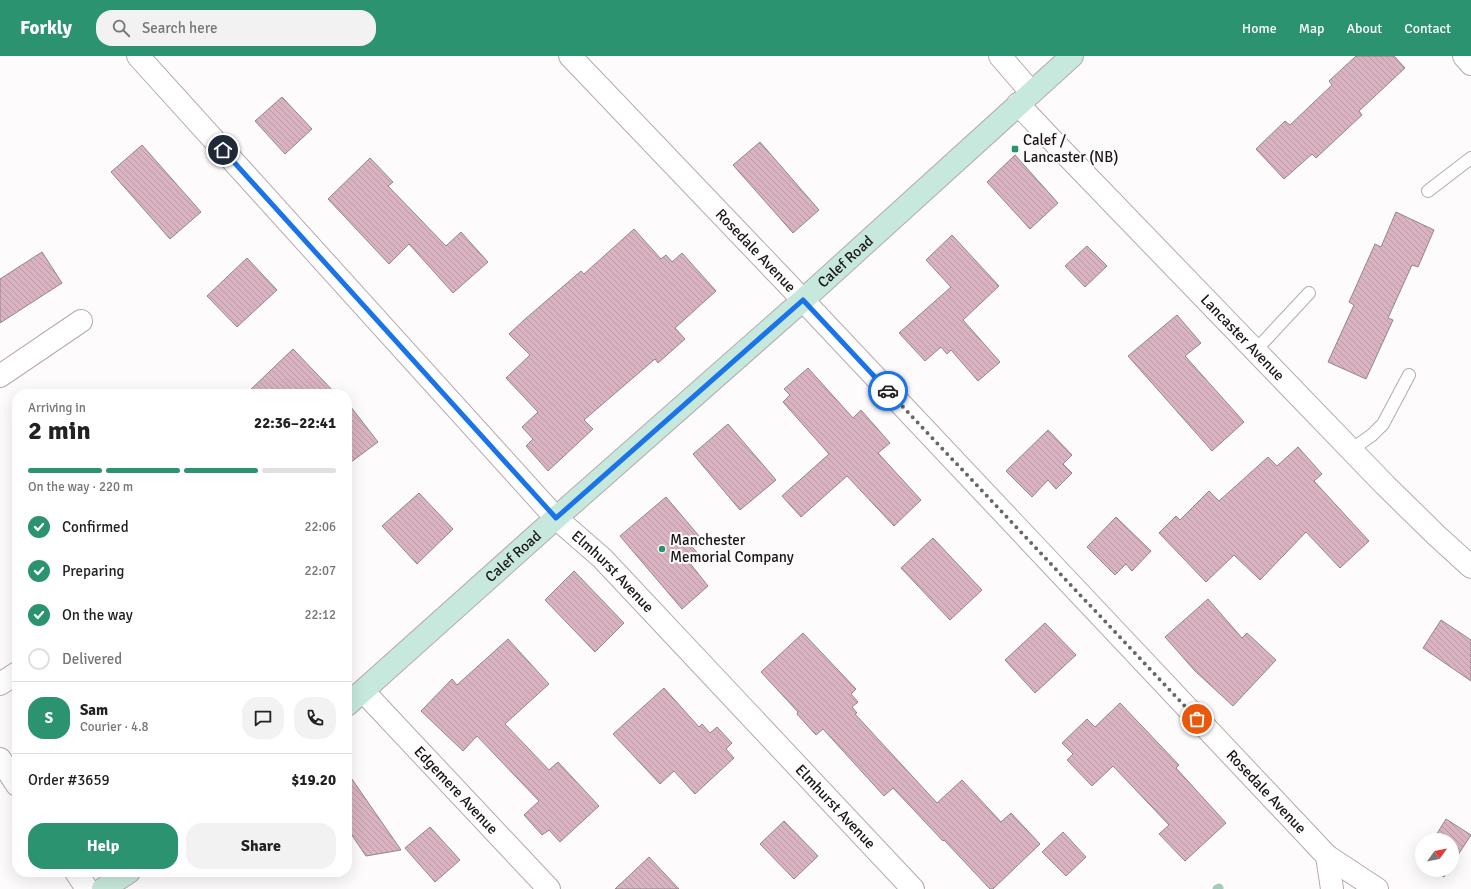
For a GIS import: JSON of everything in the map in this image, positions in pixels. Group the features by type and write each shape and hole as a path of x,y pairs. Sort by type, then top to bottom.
{"main road":[{"name":"Calef Road","path":"352,701 803,300 1072,56"},
{"path":"103,889 121,877"}],"street":[{"name":"Elmhurst Avenue","path":"138,56 556,518 602,558 914,889"},
{"name":"Rosedale Avenue","path":"570,56 803,300 1327,856 1377,889"},
{"name":"Lancaster Avenue","path":"1000,56 1051,139 1352,450 1436,535 1471,567"},
{"path":"1464,56 1471,64"},
{"path":"0,376 81,321"},
{"path":"0,684 12,676"},
{"name":"Edgemere Avenue","path":"363,691 549,889"},
{"path":"0,759 12,777"},
{"path":"1327,856 1332,889"},
{"path":"79,877 87,889"}],"lane":[{"path":"1428,191 1471,158"},
{"path":"1255,350 1309,293"},
{"path":"1352,450 1372,435 1383,424 1409,375"}],"building":[{"path":"1356,56 1394,56 1405,68 1359,111 1362,115 1316,158 1312,154 1284,179 1256,149 1285,121 1290,125 1332,85 1329,81"},
{"path":"282,97 312,129 285,154 255,121"},
{"path":"760,142 819,210 793,233 733,165"},
{"path":"142,145 201,212 170,239 111,172"},
{"path":"1015,155 1058,203 1030,229 987,182"},
{"path":"370,158 393,182 388,186 446,246 461,232 488,262 453,293 409,244 389,264 328,199"},
{"path":"1396,212 1434,230 1418,267 1412,265 1388,318 1393,320 1366,379 1328,362 1354,305 1349,302 1375,244 1381,247"},
{"path":"634,229 661,259 666,255 672,262 682,253 716,291 675,328 685,339 658,363 655,359 584,420 593,429 548,471 526,446 533,439 522,427 538,412 506,378 530,355 509,334 581,271 584,274"},
{"path":"952,235 999,286 963,320 1000,362 978,381 951,350 947,354 941,347 925,361 899,333 951,287 926,260"},
{"path":"1087,246 1107,266 1085,287 1065,266"},
{"path":"42,252 62,283 0,323 0,279"},
{"path":"247,258 277,290 237,327 207,296"},
{"path":"1177,315 1201,343 1185,356 1244,422 1212,451 1128,356"},
{"path":"293,349 331,389 251,389"},
{"path":"808,368 853,418 861,410 890,443 878,453 921,500 894,526 847,476 801,517 782,496 829,454 783,402 790,395 784,389"},
{"path":"352,408 378,442 352,461"},
{"path":"728,424 776,480 740,510 693,454"},
{"path":"1048,430 1072,455 1063,464 1072,473 1056,489 1048,480 1032,497 1006,471"},
{"path":"1298,447 1322,474 1314,481 1369,541 1340,568 1306,532 1260,580 1234,555 1206,582 1159,533 1176,516 1180,520 1209,491 1219,501 1268,457 1277,466"},
{"path":"419,493 453,529 417,564 382,526"},
{"name":"Manchester Memorial Company","path":"666,497 699,536 690,544 698,554 689,562 708,586 682,609 620,536"},
{"path":"1116,517 1151,551 1132,571 1126,564 1115,575 1087,547"},
{"path":"933,538 982,590 950,620 901,568"},
{"path":"574,571 624,623 595,652 545,600"},
{"path":"1208,599 1242,638 1247,633 1276,660 1233,706 1195,671 1165,637"},
{"path":"1441,620 1471,640 1471,681 1423,648"},
{"path":"1045,623 1076,655 1035,693 1005,660"},
{"path":"803,633 856,689 851,694 858,702 852,707 857,713 855,714 937,803 962,780 1001,822 1011,813 1040,844 993,889 990,889 893,788 884,796 823,729 816,735 797,714 798,712 761,672"},
{"path":"508,639 549,684 505,724 549,770 558,762 599,806 560,842 549,830 542,835 524,815 539,801 477,736 463,751 421,711 452,679 457,685"},
{"path":"664,688 699,727 702,724 710,733 717,727 732,743 726,749 734,758 695,794 674,771 660,784 613,734"},
{"path":"1120,703 1179,765 1176,768 1226,823 1185,861 1159,834 1169,825 1113,766 1092,786 1067,760 1073,754 1062,743 1087,719 1095,727"},
{"path":"352,779 401,850 366,856 352,835"},
{"path":"1446,819 1471,835 1459,853 1459,833 1437,833"},
{"path":"784,821 818,856 794,879 760,844"},
{"path":"430,827 460,860 435,882 405,848"},
{"path":"1063,832 1086,857 1066,876 1042,852"},
{"path":"649,857 679,889 615,889"}],"way so far":[{"path":"888,391 1197,719"}],"place":[{"name":"Calef / Lancaster (NB)","path":"1015,149"},
{"name":"Manchester Memorial Company","path":"662,549"}],"route":[{"path":"223,150 556,518 803,300 888,391"}]}
